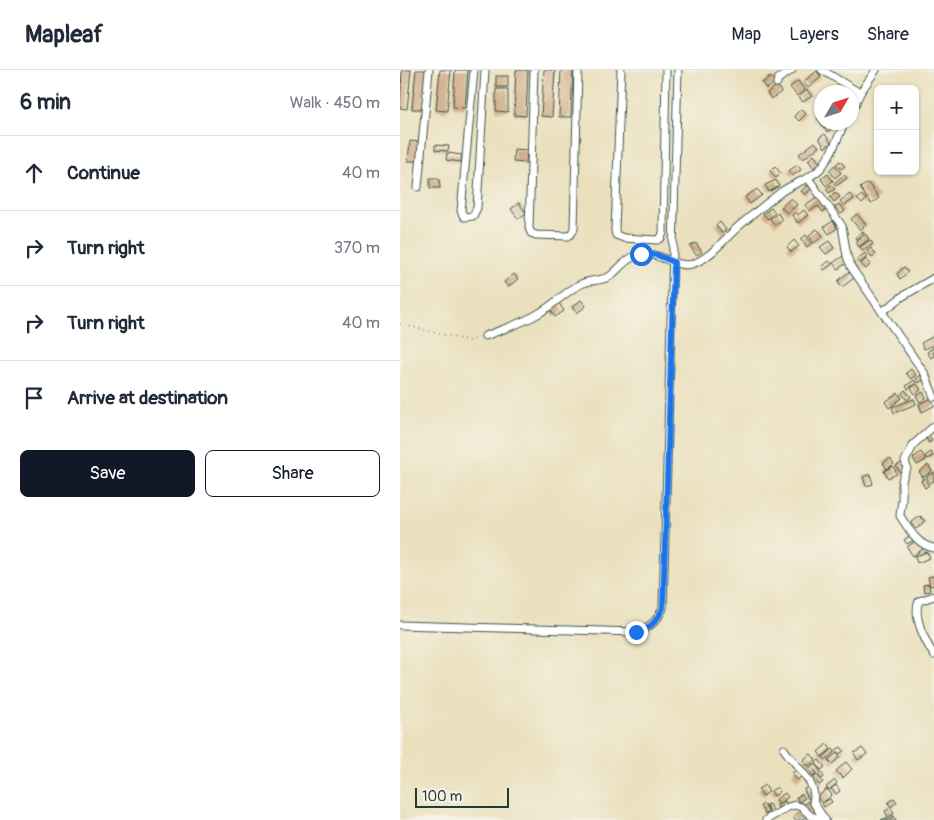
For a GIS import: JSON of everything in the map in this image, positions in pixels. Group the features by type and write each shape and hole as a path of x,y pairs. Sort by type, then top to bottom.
{"street":[{"path":"418,188 429,70"},
{"path":"474,70 461,211 464,217 473,216 477,208 485,70"},
{"path":"534,70 529,228 531,233 536,235 568,236 572,234 574,229 578,70"},
{"path":"621,70 615,230 616,234 624,238 658,240 663,233 666,70"},
{"path":"400,625 636,632 649,627 660,616 663,608 678,70"},
{"path":"777,83 778,79 792,70"},
{"path":"822,70 860,93 876,70"},
{"path":"484,336 510,327 540,313 560,297 583,283 606,278 625,262 641,254 657,255 686,265 695,263 788,187 808,178 822,167 841,130"},
{"path":"808,178 842,226 847,256 851,267 925,374 934,397"},
{"path":"882,312 903,296 934,278"},
{"path":"934,426 914,444 905,461 907,468 902,475 900,516 910,532 928,548 934,548"},
{"path":"934,596 919,601 916,606 921,632 934,655"},
{"path":"784,749 792,762 805,774 814,797 813,802 825,820"},
{"path":"766,820 795,805 801,807 811,816 825,820"}],"path":[{"path":"400,324 469,341 484,336"}],"building":[{"path":"402,70 411,70 407,109 400,108"},
{"path":"416,70 427,70 423,109 412,109"},
{"path":"440,70 451,70 447,111 436,110"},
{"path":"455,70 468,70 465,108 453,107"},
{"path":"516,70 528,70 526,116 514,115"},
{"path":"544,70 555,70 552,117 541,116"},
{"path":"561,70 573,70 571,117 559,117"},
{"path":"817,71 821,77 808,88 803,82"},
{"path":"496,76 508,76 508,87 496,87"},
{"path":"771,77 776,82 766,89 762,83"},
{"path":"798,81 805,90 797,96 790,87"},
{"path":"777,85 781,92 771,99 767,93"},
{"path":"496,89 508,89 508,112 496,111"},
{"path":"807,90 812,96 803,102 799,97"},
{"path":"801,109 806,114 799,121 794,116"},
{"path":"825,134 831,143 825,148 819,138"},
{"path":"410,141 420,142 418,161 408,161"},
{"path":"815,142 819,147 803,159 799,154"},
{"path":"435,145 449,146 448,151 435,150"},
{"path":"514,149 527,150 526,163 513,162"},
{"path":"447,153 462,155 461,162 446,160"},
{"path":"814,155 820,163 814,168 808,160"},
{"path":"840,161 845,166 841,169 836,164"},
{"path":"798,165 801,170 792,176 788,171"},
{"path":"835,165 841,173 835,178 829,170"},
{"path":"775,166 781,174 776,178 770,171"},
{"path":"828,174 833,181 826,186 821,179"},
{"path":"844,175 847,178 836,186 834,183"},
{"path":"430,178 439,178 440,188 430,188"},
{"path":"776,180 779,186 769,192 765,185"},
{"path":"868,183 879,198 871,204 860,188"},
{"path":"807,185 811,189 805,195 801,191"},
{"path":"831,185 835,189 829,193 826,189"},
{"path":"757,189 762,195 750,204 745,197"},
{"path":"835,192 840,197 834,202 830,197"},
{"path":"850,194 854,199 844,206 840,201"},
{"path":"862,195 866,200 862,204 857,199"},
{"path":"817,197 827,209 823,212 818,206 810,211 805,205"},
{"path":"791,198 797,205 787,213 781,207"},
{"path":"519,203 526,213 518,219 511,209"},
{"path":"839,204 845,211 841,214 835,207"},
{"path":"771,208 775,213 768,219 763,214"},
{"path":"804,210 808,215 798,223 792,215 796,212 798,215"},
{"path":"778,213 782,220 775,225 770,219"},
{"path":"857,214 866,225 860,230 851,219"},
{"path":"833,221 837,228 829,234 824,227"},
{"path":"720,222 726,230 722,233 716,225"},
{"path":"817,229 823,236 814,243 809,235"},
{"path":"863,231 864,233 857,240 855,238"},
{"path":"865,234 869,239 859,247 856,242"},
{"path":"806,235 812,243 807,247 801,239"},
{"path":"794,240 799,246 791,252 787,247"},
{"path":"870,240 873,244 863,251 860,247"},
{"path":"829,241 834,248 826,254 820,247"},
{"path":"696,243 702,252 696,255 690,246"},
{"path":"871,248 876,254 872,257 867,251"},
{"path":"865,253 867,257 860,263 857,259"},
{"path":"843,256 848,262 838,269 833,263"},
{"path":"866,259 871,264 866,269 861,264"},
{"path":"829,261 832,264 824,270 822,267"},
{"path":"904,267 908,272 900,279 897,274"},
{"path":"849,272 854,278 842,287 838,281"},
{"path":"514,274 518,279 508,287 504,282"},
{"path":"581,300 586,306 577,313 572,307"},
{"path":"559,303 564,311 555,317 550,309"},
{"path":"934,336 934,345 924,349 921,343"},
{"path":"934,347 934,356 931,358 927,352"},
{"path":"911,369 916,375 911,379 906,373"},
{"path":"921,375 924,379 919,383 916,379"},
{"path":"914,380 916,383 908,389 906,386"},
{"path":"917,384 921,390 915,394 911,388"},
{"path":"905,390 911,397 907,400 902,393"},
{"path":"923,392 926,398 920,402 916,396"},
{"path":"898,393 902,398 889,408 885,402"},
{"path":"932,398 934,406 922,412 919,404"},
{"path":"914,399 916,404 894,413 892,407"},
{"path":"929,436 932,441 929,443 926,438"},
{"path":"921,452 926,460 917,465 913,458"},
{"path":"931,452 933,456 927,459 925,456"},
{"path":"890,458 894,464 887,469 883,463"},
{"path":"901,463 906,469 900,473 896,466"},
{"path":"928,465 932,471 923,477 919,472"},
{"path":"893,466 897,474 888,478 884,471"},
{"path":"934,472 934,481 930,483 926,477"},
{"path":"870,474 873,484 866,486 863,477"},
{"path":"924,478 929,485 925,488 921,481"},
{"path":"920,516 925,521 916,529 911,523"},
{"path":"911,535 914,540 907,544 904,540"},
{"path":"917,540 923,549 913,556 907,547"},
{"path":"927,552 930,558 917,563 915,556"},
{"path":"934,576 934,585 930,586 928,577"},
{"path":"929,584 930,591 924,592 923,585"},
{"path":"827,744 831,749 822,757 818,752"},
{"path":"841,747 844,751 839,754 836,750"},
{"path":"862,748 867,754 858,760 854,753"},
{"path":"833,749 835,752 825,760 823,757"},
{"path":"837,753 840,757 832,764 828,760"},
{"path":"811,754 816,760 808,766 803,760"},
{"path":"819,760 825,767 821,770 816,763"},
{"path":"846,762 852,769 843,778 836,771"},
{"path":"815,763 824,777 822,779 814,770 816,773 813,776 808,769"},
{"path":"799,768 804,775 797,780 792,773"},
{"path":"816,774 823,782 819,785 813,777"},
{"path":"835,780 837,783 829,790 826,787"},
{"path":"765,785 769,792 763,796 758,789"},
{"path":"836,785 840,791 836,794 831,789"},
{"path":"777,787 780,792 774,796 771,791"},
{"path":"809,787 813,796 808,799 804,789"},
{"path":"827,789 832,795 822,803 817,797"},
{"path":"785,793 788,797 779,804 776,799"},
{"path":"802,794 805,798 799,802 796,798"},
{"path":"894,798 897,802 891,807 888,803"},
{"path":"830,799 832,802 824,807 822,803"},
{"path":"785,801 788,806 780,811 777,805"},
{"path":"808,801 816,812 811,815 803,805"},
{"path":"764,804 769,812 765,814 760,806"},
{"path":"769,804 774,812 771,814 766,805"},
{"path":"891,808 894,814 888,817 885,811"},
{"path":"802,810 807,816 802,820 795,820 793,817"},
{"path":"894,816 896,820 887,820"}],"route":[{"path":"636,632 649,627 655,622 663,608 674,262 657,255 641,254"}]}
